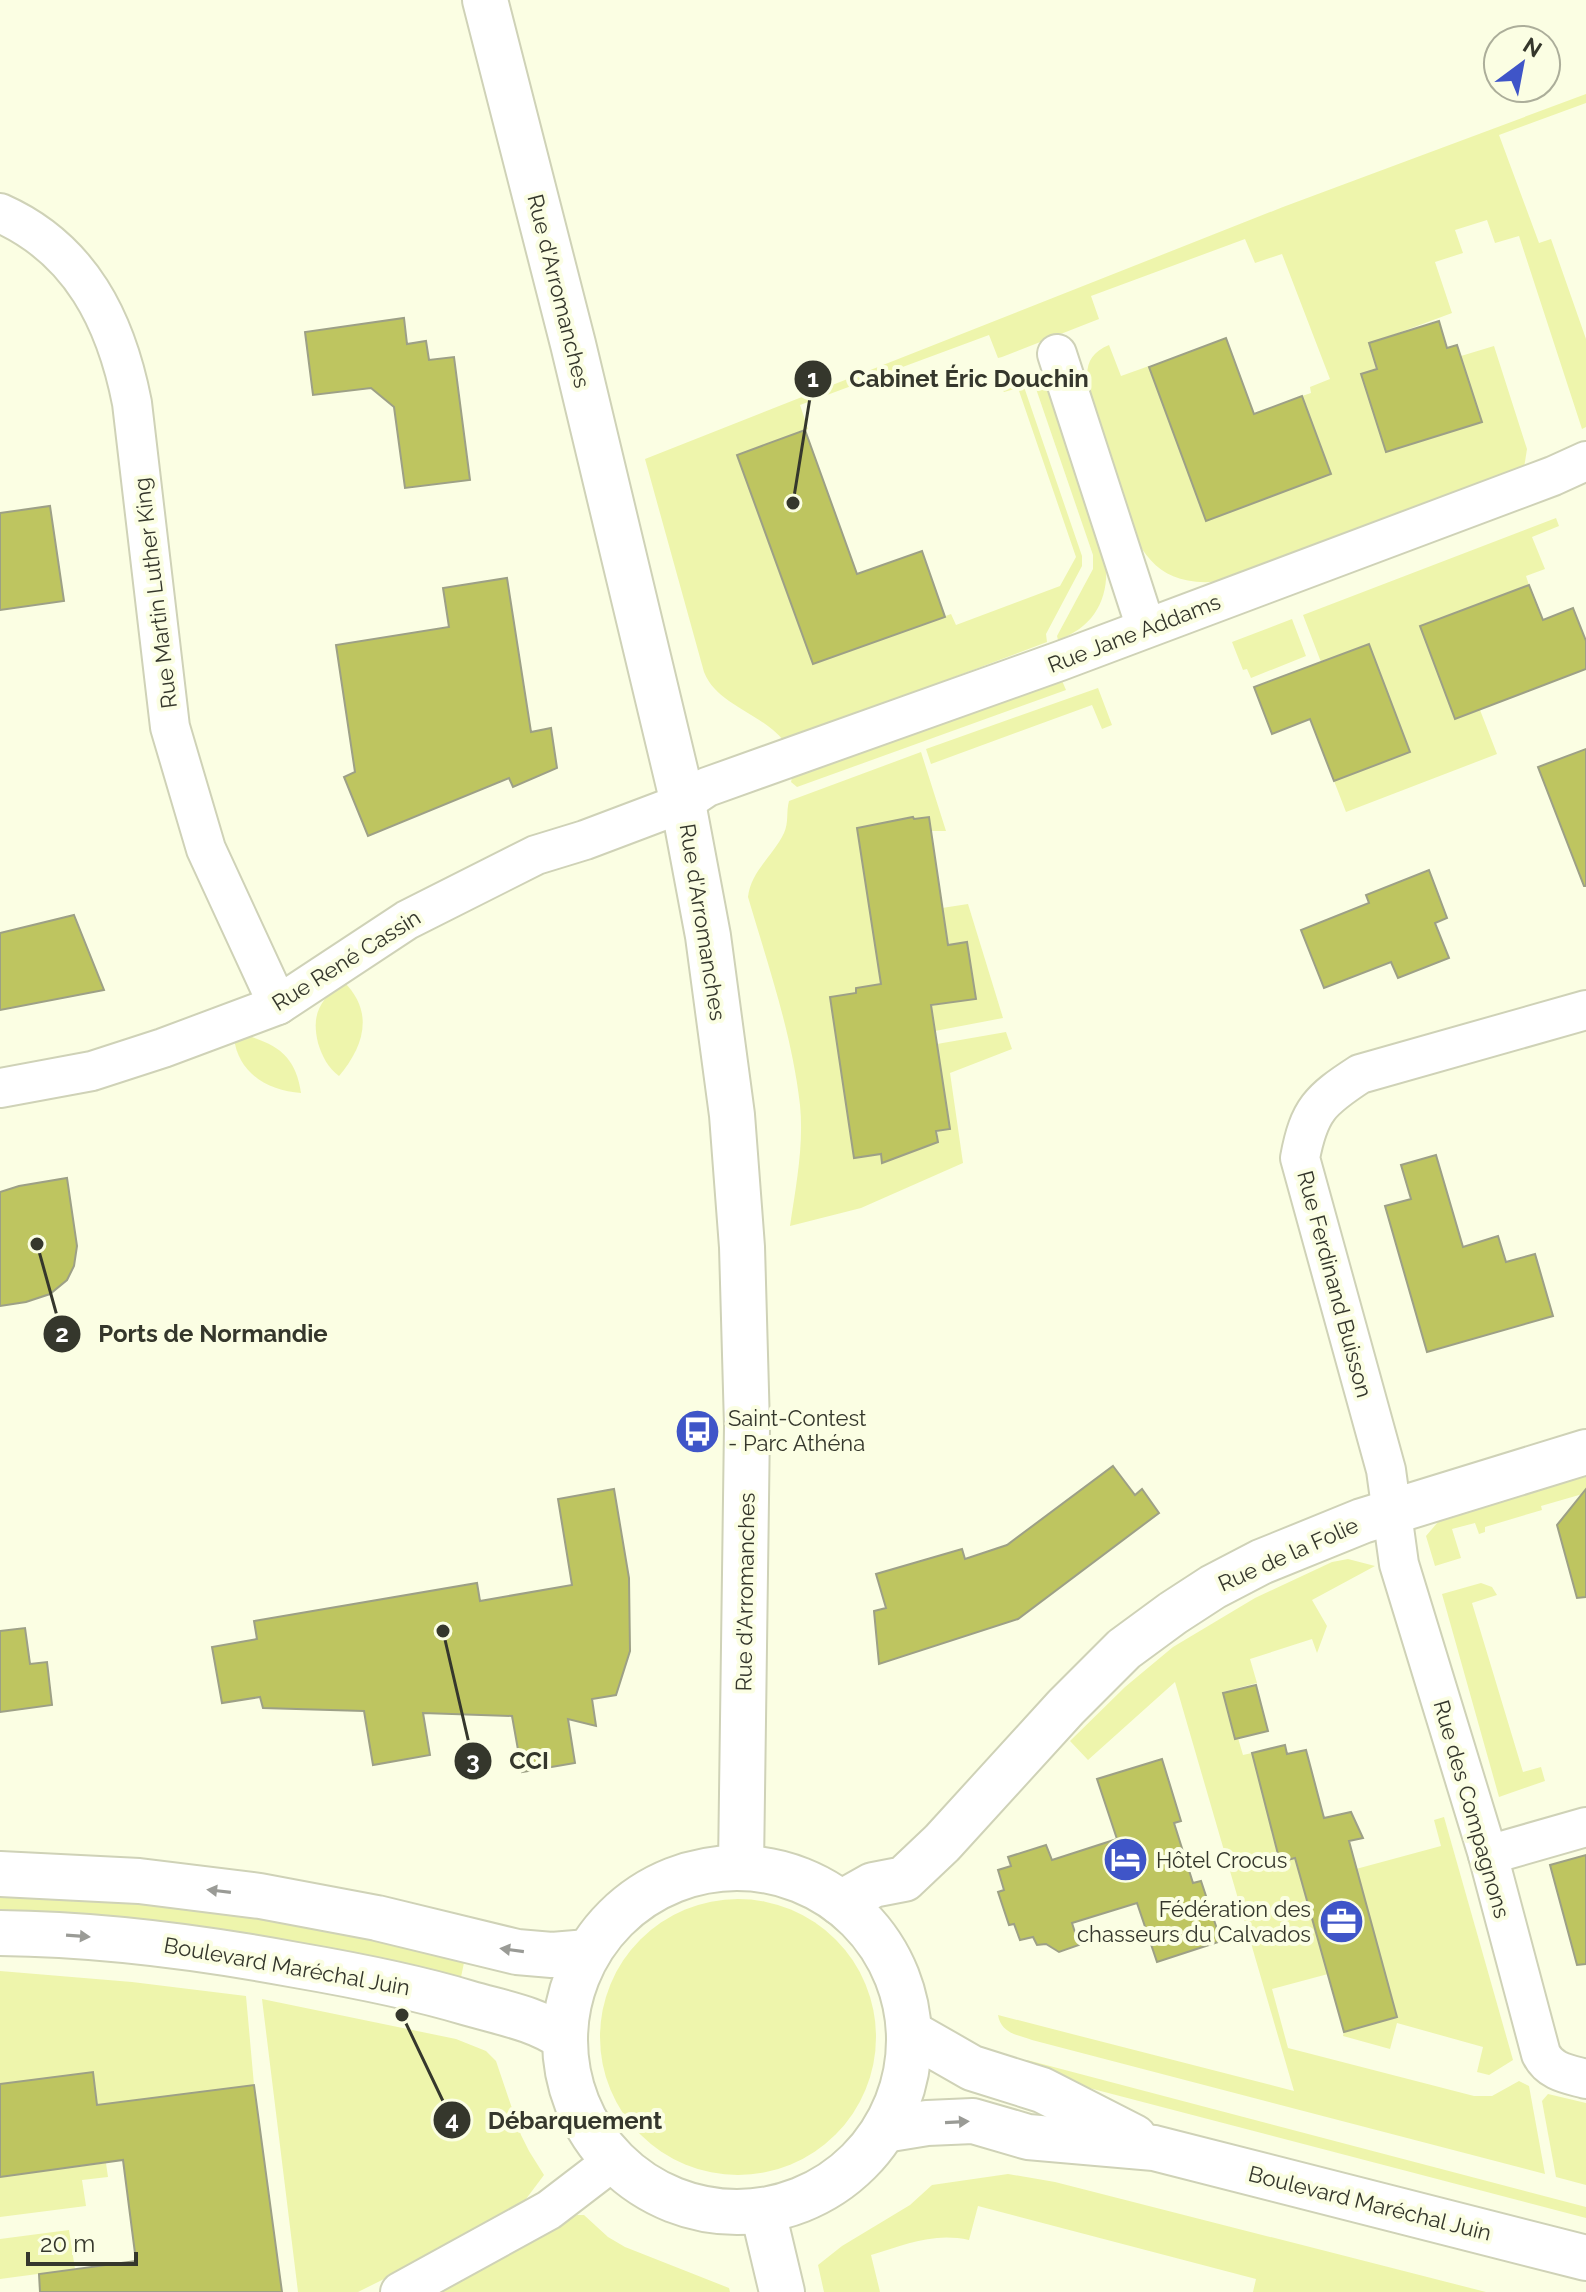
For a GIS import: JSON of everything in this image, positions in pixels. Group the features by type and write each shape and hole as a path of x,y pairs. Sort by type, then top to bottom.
{"main road":[{"name":"Rue d'Arromanches","path":"485,0 583,386 683,803 708,936 732,1115 742,1247 747,1426 741,1867"},
{"name":"Rue de la Folie","path":"841,1903 873,1885 904,1879 942,1843 1066,1707 1124,1649 1173,1613 1238,1573 1292,1548 1392,1511 1586,1452"},
{"path":"741,1867 795,1877 841,1903 856,1915 880,1944 894,1970 904,1999 909,2032 909,2058 896,2107 884,2130 865,2154 843,2175 812,2195 763,2212 697,2207 665,2196 613,2161 589,2129 574,2096 564,2038 571,1993 588,1952 624,1910 650,1891 679,1877 741,1867"},
{"path":"0,1874 139,1881 245,1894 297,1901 438,1931 517,1952 552,1955 588,1952"},
{"path":"880,1944 898,1909 904,1879"},
{"name":"Boulevard Maréchal Juin","path":"0,1933 149,1943 255,1957 336,1972 413,1987 526,2017 564,2038"},
{"name":"Boulevard Maréchal Juin","path":"909,2032 954,2060 1042,2090 1154,2148"},
{"name":"Boulevard Maréchal Juin","path":"884,2130 927,2123 973,2121 1028,2137 1154,2148 1586,2258"},
{"path":"763,2212 782,2292"}],"street":[{"name":"Rue Martin Luther King","path":"0,213 37,235 93,291 123,358 132,403 170,727 206,849 278,1005"},
{"path":"1057,354 1146,628"},
{"name":"Rue Jane Addams","path":"683,803 707,787 1060,661 1586,461"},
{"name":"Rue René Cassin","path":"0,1088 92,1071 278,1005 407,920 536,855 683,803"},
{"name":"Rue Ferdinand Buisson","path":"1392,1511 1386,1470 1300,1158 1305,1133 1317,1106 1360,1074 1586,1010"},
{"name":"Rue des Compagnons","path":"1392,1511 1399,1564 1488,1855 1541,2054 1546,2065 1586,2079"},
{"path":"1488,1855 1586,1827"},
{"path":"400,2292 549,2210 613,2161"}],"green space":[{"path":"1586,94 1586,103 1499,135 1539,243 1551,239 1586,339 1586,427 1582,429 1519,236 1495,243 1487,220 1455,230 1463,253 1435,262 1452,313 1369,344 1374,359 1482,422 1461,356 1494,346 1527,449 1524,468 1222,581 1196,582 1175,577 1158,567 1145,553 1120,496 1088,385 1090,360 1103,348 1109,345 1121,376 1149,366 1206,521 1331,474 1302,396 1311,393 1310,387 1330,379 1282,254 1255,263 1245,239 1091,296 1099,319 1002,357 998,358 989,335 800,405 808,429 738,455 813,664 951,614 956,625 1060,586 1076,557 1018,388 1004,392 1002,389 1022,381 1082,556 1082,566 1046,634 1047,642 784,741 729,701 710,683 704,672 645,459 1283,207"},
{"path":"1041,379 1048,383 1105,556 1106,571 1106,584 1098,608 1082,627 1058,640 1057,636 1093,569 1093,555 1033,380"},
{"path":"1556,518 1559,526 1532,537 1545,569 1526,576 1529,585 1420,627 1455,719 1480,710 1497,754 1346,812 1334,781 1410,751 1369,644 1321,662 1303,615"},
{"path":"1292,619 1306,656 1251,678 1247,669 1243,670 1232,642"},
{"path":"1060,676 1066,690 797,787 791,782 793,773"},
{"path":"1098,688 1112,725 1102,729 1092,705 931,764 926,749"},
{"path":"921,752 946,831 931,831 928,817 858,828 881,984 856,988 882,1163 938,1142 937,1044 1006,1032 1012,1049 950,1073 963,1163 861,1208 790,1226 800,1150 800,1105 785,1026 748,897 750,888 784,833 789,801"},
{"path":"968,904 1003,1018 935,1031 931,1006 976,998 967,942 948,945 942,908"},
{"path":"343,981 359,1005 362,1029 355,1053 339,1076 321,1053 316,1023 323,1001"},
{"path":"252,1037 272,1045 286,1056 301,1093 266,1084 248,1070 234,1038"},
{"path":"1586,1476 1586,1493 1485,1527 1485,1532 1479,1534 1475,1523 1452,1529 1461,1558 1435,1566 1426,1536 1438,1522"},
{"path":"1348,1559 1375,1566 1312,1600 1327,1626 1317,1653 1312,1639 1250,1659 1257,1683 1223,1692 1235,1738 1238,1738 1243,1755 1252,1753 1280,1862 1295,1858 1328,1974 1272,1989 1288,2048 1474,2096 1492,2096 1519,2081 1529,2086 1545,2174 1032,2040 1010,2032 1002,2026 998,2015 1294,2091 1175,1682 1088,1760 1070,1741 1125,1687 1173,1647 1255,1598 1332,1562"},
{"path":"1481,1583 1492,1587 1497,1595 1472,1603 1523,1772 1541,1767 1545,1781 1499,1797 1442,1594"},
{"path":"1444,1817 1513,2060 1489,2075 1477,2072 1483,2047 1397,2023 1390,2049 1343,2036 1344,2032 1397,2017 1356,1869 1441,1846 1434,1820"},
{"path":"0,1888 127,1895 466,1953 460,1982 0,1917"},
{"path":"738,1899 791,1909 815,1922 836,1939 853,1960 866,1984 876,2037 866,2090 853,2114 836,2135 815,2152 791,2165 738,2175 685,2165 661,2152 640,2135 623,2114 610,2090 600,2037 610,1984 623,1960 640,1939 661,1922 685,1909"},
{"path":"0,1971 132,1982 246,1996 254,2085 116,2103 100,2123 93,2072 0,2084"},
{"path":"262,1999 456,2039 486,2051 496,2061 521,2135 544,2175 523,2203 358,2292 298,2292"},
{"path":"1027,2060 1586,2207 1586,2218 1024,2071"},
{"path":"1548,2094 1586,2103 1586,2185 1556,2177 1542,2101"},
{"path":"106,2163 108,2177 82,2180 86,2206 0,2217 0,2177"},
{"path":"1008,2174 1055,2182 1486,2292 1253,2292 1256,2279 978,2206 969,2240 931,2239 871,2255 880,2292 824,2292 818,2265 842,2246 910,2205 932,2185"},
{"path":"577,2215 584,2215 608,2237 625,2247 729,2288 730,2292 439,2292"},
{"path":"69,2230 75,2269 0,2279 0,2239"}],"building":[{"path":"404,318 407,344 426,341 429,360 454,357 470,480 405,488 394,407 371,388 313,395 305,332"},
{"path":"1439,321 1447,348 1457,345 1482,422 1386,452 1361,374 1377,369 1369,343"},
{"path":"1226,338 1254,414 1302,396 1331,474 1206,521 1149,367"},
{"path":"805,430 857,574 922,551 945,617 813,664 737,455"},
{"path":"50,506 64,601 0,610 0,513"},
{"path":"507,578 531,732 551,728 557,768 513,787 509,778 368,836 344,777 355,772 336,645 449,627 443,588"},
{"path":"1529,585 1543,620 1573,608 1586,641 1586,669 1455,719 1420,626"},
{"path":"1369,644 1410,752 1334,781 1310,719 1272,734 1254,687"},
{"path":"1586,749 1586,886 1584,886 1538,767"},
{"path":"913,817 929,817 948,945 967,942 976,999 931,1005 950,1129 936,1131 938,1142 882,1163 881,1154 854,1158 830,997 856,993 856,988 881,984 857,828"},
{"path":"1429,870 1447,918 1435,923 1449,958 1398,978 1391,962 1324,988 1301,930 1369,903 1366,895"},
{"path":"74,915 104,990 0,1010 0,933"},
{"path":"1436,1155 1463,1247 1498,1236 1506,1262 1535,1254 1553,1316 1427,1352 1385,1206 1411,1199 1401,1165"},
{"path":"67,1178 77,1246 74,1266 67,1280 50,1294 0,1306 0,1192"},
{"path":"1113,1466 1135,1495 1142,1489 1159,1513 1018,1619 879,1664 874,1611 886,1608 876,1574 962,1549 965,1559 1007,1545"},
{"path":"614,1489 629,1578 630,1651 616,1695 592,1699 596,1726 568,1719 575,1763 522,1772 512,1716 423,1713 430,1755 373,1765 364,1711 263,1708 260,1697 222,1703 212,1647 257,1639 254,1621 477,1583 480,1601 572,1585 558,1499"},
{"path":"1586,1489 1586,1597 1577,1598 1557,1525"},
{"path":"25,1628 30,1664 47,1662 52,1705 0,1712 0,1631"},
{"path":"1256,1685 1268,1731 1235,1739 1223,1693"},
{"name":"Fédération des chasseurs du Calvados","path":"1285,1745 1287,1754 1306,1750 1324,1818 1351,1812 1363,1838 1349,1841 1397,2017 1344,2032 1295,1858 1280,1862 1252,1753"},
{"name":"Hôtel Crocus","path":"1162,1759 1181,1821 1174,1823 1193,1883 1201,1881 1221,1941 1157,1962 1137,1903 1072,1923 1079,1945 1059,1952 1046,1944 1037,1945 1033,1937 1020,1940 1014,1924 1009,1925 998,1892 1004,1890 998,1870 1011,1866 1008,1857 1046,1845 1052,1860 1117,1839 1097,1779"},
{"path":"1586,1855 1586,1964 1577,1965 1550,1865"},
{"path":"93,2072 97,2105 254,2085 282,2292 40,2292 39,2274 136,2261 123,2160 0,2177 0,2084"}],"place":[{"name":"Cabinet Éric Douchin","path":"793,503"},
{"name":"Ports de Normandie","path":"37,1244"},
{"name":"Saint-Contest - Parc Athéna","path":"697,1431"},
{"name":"CCI","path":"443,1631"},
{"name":"Hôtel Crocus","path":"1125,1860"},
{"name":"Fédération des chasseurs du Calvados","path":"1342,1922"},
{"name":"Débarquement","path":"402,2015"}]}
